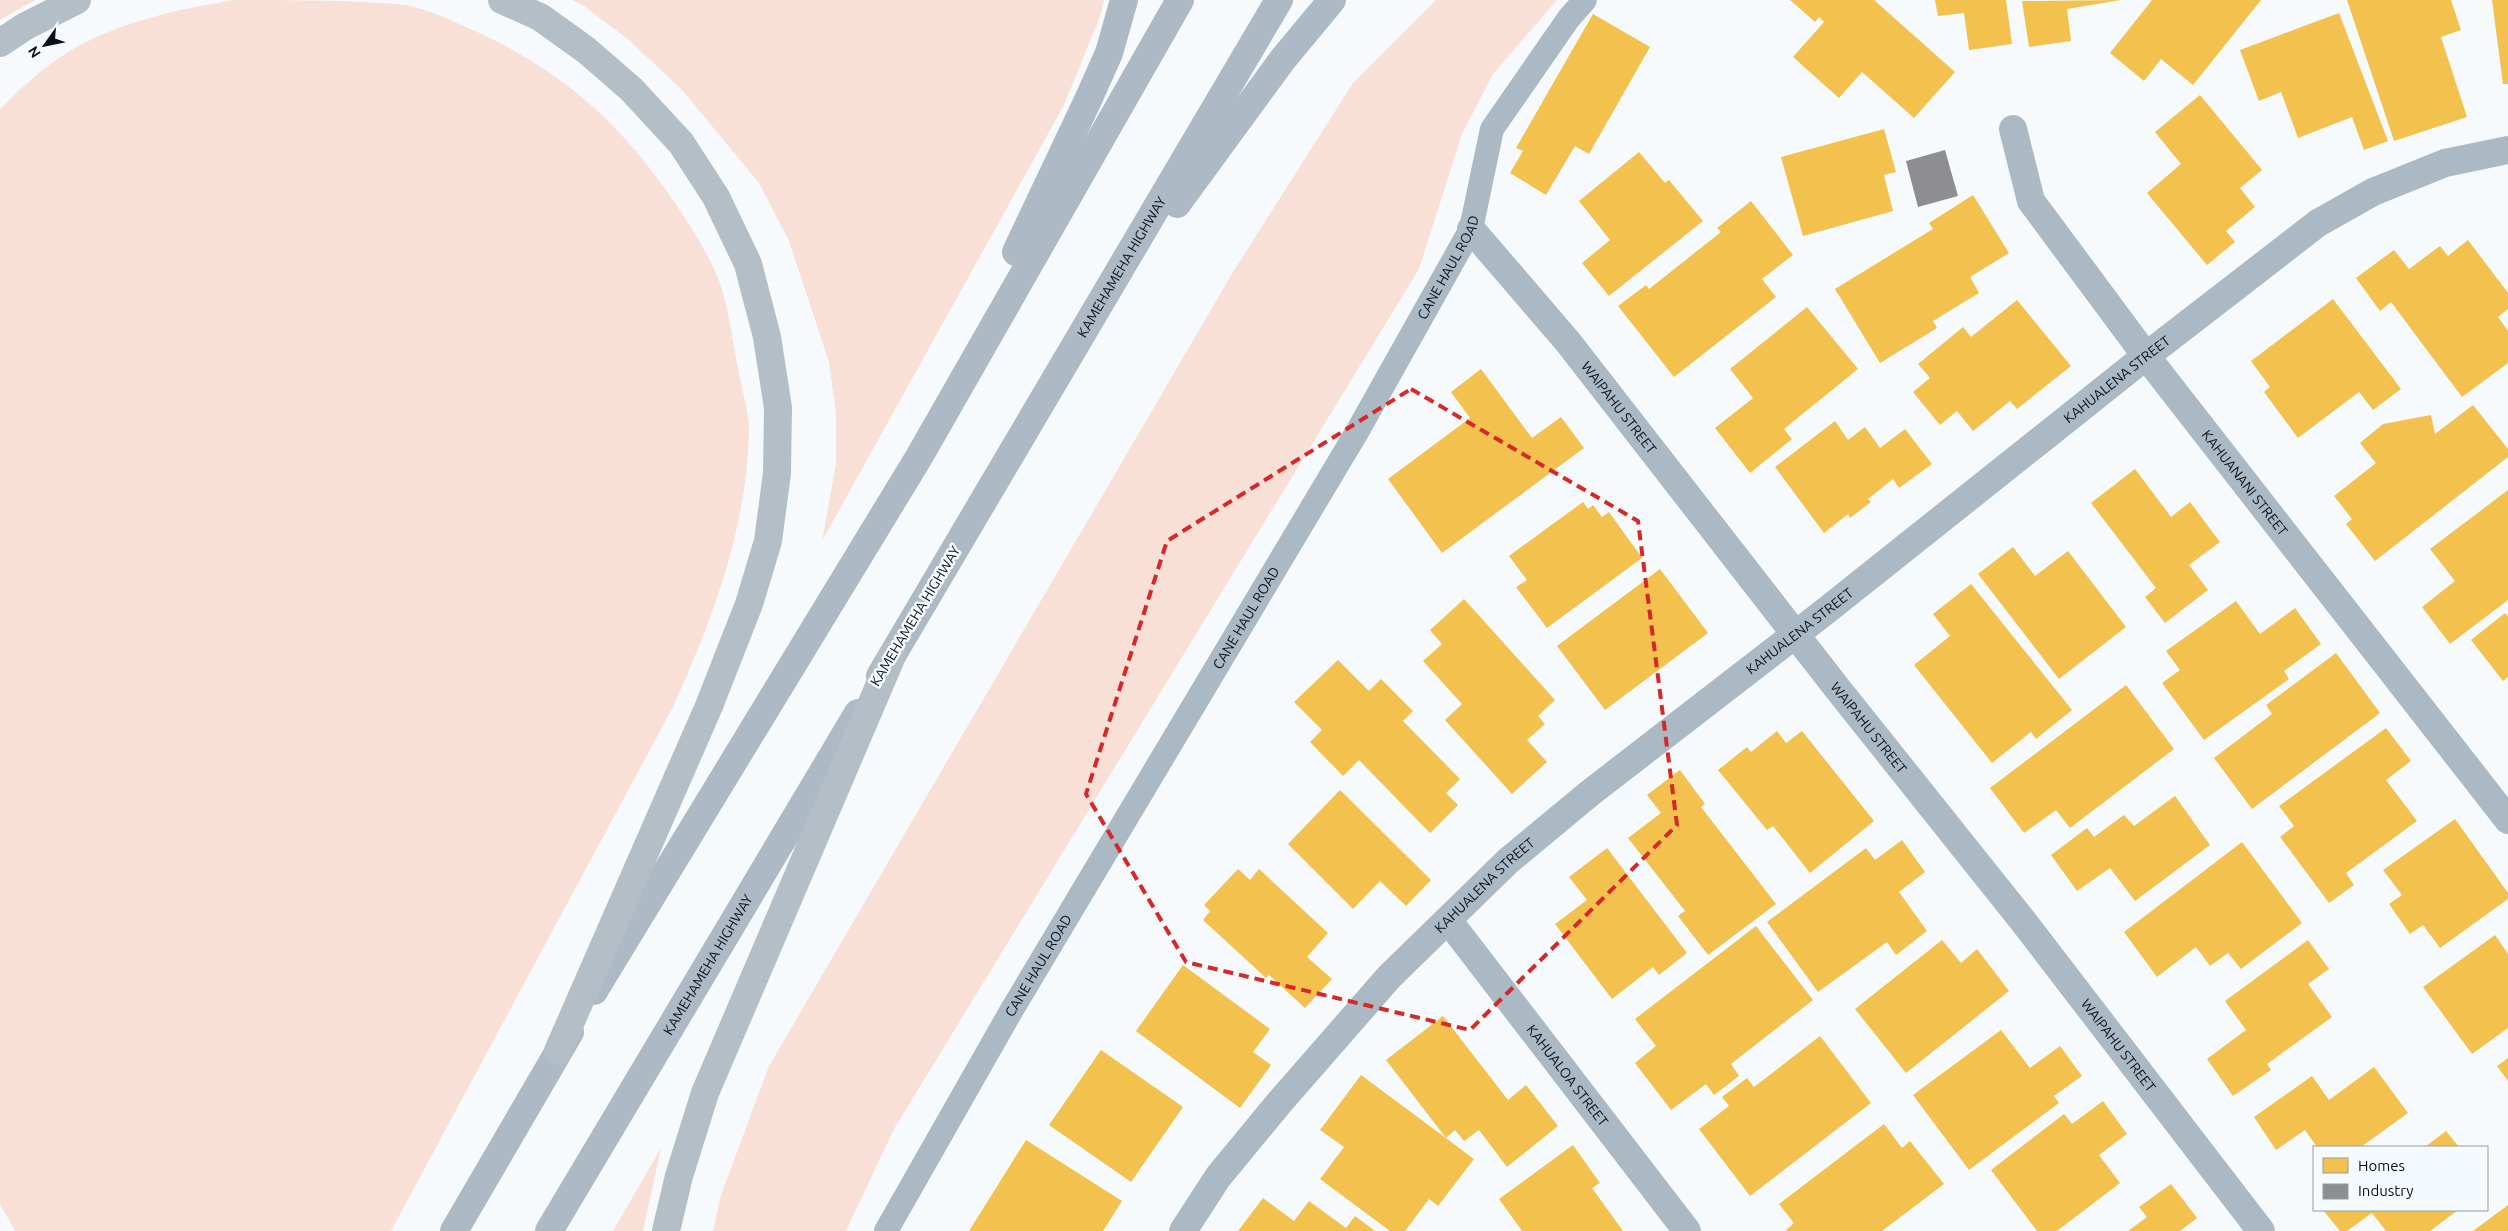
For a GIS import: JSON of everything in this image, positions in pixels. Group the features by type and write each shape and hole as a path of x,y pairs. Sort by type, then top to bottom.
{"highway":[{"path":"0,43 24,27 77,0"},
{"path":"502,0 540,17 586,50 631,89 681,143 716,197 748,264 767,337 778,408 777,473 768,541 749,604 709,706 558,1051"},
{"path":"666,1231 679,1176 705,1093 892,656"}],"main road":[{"path":"919,457 1088,100 1109,53 1124,0"},
{"path":"454,1231 558,1051 919,457 1180,0"},
{"name":"KAMEHAMEHA HIGHWAY","path":"549,1231 892,656 1279,0"},
{"path":"1085,330 1283,59 1332,0"}],"street":[{"name":"KAHUANANI STREET","path":"2012,129 2031,201 2146,356 2508,820"},
{"name":"KAHUALENA STREET","path":"1183,1231 1218,1177 1279,1103 1389,978 1508,861 1590,793 2318,223 2373,192 2445,163 2508,150"},
{"name":"WAIPAHU STREET","path":"1471,228 1568,342 1795,634 2023,921 2261,1231"},
{"name":"KAHUALOA STREET","path":"1448,920 1688,1231"}],"lane":[{"name":"CANE HAUL ROAD","path":"886,1231 1015,1004 1357,432 1471,228 1492,128 1569,18 1585,0"}],"highlighted area":[{"path":"1411,389 1638,521 1677,825 1470,1030 1186,962 1086,794 1167,541"}],"shaded area":[{"path":"0,0 35,0 0,20"},
{"path":"233,0 363,2 406,5 424,10 475,31 536,64 588,102 611,124 633,148 675,203 705,251 719,281 728,312 749,422 747,467 742,503 735,538 714,606 673,707 391,1231 15,1231 0,1204 0,109 29,81 62,56 102,35 144,19"},
{"path":"572,0 1104,0 1100,17 1064,105 822,541 836,464 836,414 829,362 789,241 759,183 683,91 629,40 584,6"},
{"path":"1436,0 1557,0 1493,74 1462,134 1419,269 894,1129 846,1231 713,1231 721,1195 769,1066 1233,272 1353,83"},
{"path":"661,1148 643,1231 613,1231"}],"building: Homes":[{"path":"1790,0 1874,0 1955,72 1914,118 1862,72 1839,98 1793,57 1824,22 1819,17 1815,22"},
{"path":"1935,0 2006,0 2012,44 1969,50 1964,13 1938,16"},
{"path":"2121,0 2067,9 2071,41 2029,47 2022,1"},
{"path":"2152,0 2261,0 2193,85 2161,59 2144,81 2110,53"},
{"path":"2347,0 2451,0 2461,30 2441,37 2467,117 2394,141"},
{"path":"2492,0 2508,0 2508,84 2503,84"},
{"path":"2339,13 2388,141 2364,150 2352,117 2298,138 2281,92 2259,101 2240,50"},
{"path":"1593,14 1650,47 1589,154 1575,146 1546,195 1510,173 1523,151 1516,148"},
{"path":"2200,95 2262,170 2240,188 2255,207 2226,231 2235,242 2207,265 2147,193 2181,164 2155,132"},
{"path":"1884,129 1896,172 1884,175 1893,211 1803,236 1781,157"},
{"path":"1639,152 1665,183 1669,180 1703,221 1609,296 1582,263 1610,240 1579,201"},
{"path":"1973,195 2009,253 1970,277 1979,293 1933,321 1937,328 1880,363 1835,289 1933,229 1929,223"},
{"path":"1751,201 1793,255 1762,279 1776,297 1674,377 1618,306 1646,285 1649,289 1721,232 1717,228"},
{"path":"2468,240 2508,293 2508,309 2498,317 2508,331 2508,363 2462,397 2391,302 2380,311 2356,278 2394,250 2409,269 2440,246 2448,256"},
{"path":"2333,299 2401,389 2373,410 2359,392 2298,438 2264,392 2270,387 2251,361"},
{"path":"2017,300 2071,366 2017,409 2010,401 1973,431 1957,411 1940,425 1913,392 1930,378 1918,364 1963,327 1971,337"},
{"path":"1807,307 1858,369 1784,429 1792,439 1750,473 1715,428 1753,398 1730,369"},
{"path":"1481,369 1532,438 1561,417 1584,448 1442,553 1388,479 1470,418 1451,392"},
{"path":"2473,405 2508,449 2508,457 2375,561 2346,524 2352,519 2334,496 2376,463 2360,443 2383,424 2431,415 2435,434"},
{"path":"1835,421 1848,440 1865,427 1880,448 1905,429 1932,464 1899,488 1893,479 1868,499 1871,502 1850,518 1848,514 1824,533 1775,467"},
{"path":"2135,469 2171,517 2190,502 2220,542 2189,565 2208,590 2165,623 2145,597 2156,588 2091,503"},
{"path":"2508,490 2508,600 2450,644 2422,607 2455,581 2430,549"},
{"path":"1583,502 1588,509 1593,505 1602,517 1609,512 1642,558 1547,628 1516,587 1527,580 1509,556"},
{"path":"2013,547 2035,576 2068,551 2126,627 2059,679 1978,574"},
{"path":"1660,569 1708,633 1605,710 1557,646"},
{"path":"1971,584 2072,710 2036,739 2031,732 1992,763 1914,665 1950,636 1933,614"},
{"path":"1464,599 1555,700 1538,716 1545,724 1527,740 1547,762 1512,794 1445,720 1462,704 1423,661 1442,644 1430,630"},
{"path":"2236,601 2260,634 2295,608 2321,644 2284,671 2289,679 2204,740 2162,683 2180,670 2166,651"},
{"path":"2505,613 2508,616 2508,677 2503,681 2471,640"},
{"path":"2336,653 2380,713 2252,809 2214,758 2272,714 2266,705"},
{"path":"1338,660 1369,691 1381,679 1413,711 1403,721 1460,779 1446,793 1458,805 1430,833 1359,760 1343,776 1310,742 1322,730 1294,702"},
{"path":"2126,685 2174,749 2070,828 2056,810 2024,833 1990,788"},
{"path":"2386,728 2411,761 2386,780 2417,821 2346,873 2354,885 2329,903 2280,837 2294,826 2279,806"},
{"path":"1777,731 1786,743 1802,731 1874,821 1810,873 1773,826 1767,830 1718,770 1747,747 1751,752"},
{"path":"1680,770 1705,804 1701,807 1776,904 1708,955 1678,916 1685,911 1628,838 1661,813 1647,795"},
{"path":"1340,790 1431,880 1406,906 1380,881 1353,909 1288,844"},
{"path":"2175,796 2210,845 2135,901 2110,868 2077,891 2051,855 2087,828 2094,837 2124,815 2134,826"},
{"path":"2455,819 2508,893 2508,899 2440,948 2423,925 2410,934 2389,904 2402,895 2383,870"},
{"path":"1902,840 1925,872 1899,892 1927,931 1896,955 1887,942 1818,992 1767,922 1866,848 1875,860"},
{"path":"2242,842 2302,923 2241,969 2228,953 2210,966 2196,947 2157,977 2124,932"},
{"path":"1607,848 1687,953 1659,975 1653,967 1612,999 1555,924 1587,900 1569,877"},
{"path":"1238,869 1250,880 1259,869 1328,933 1307,957 1332,979 1305,1008 1269,975 1266,978 1203,920 1210,911 1204,905"},
{"path":"1756,926 1813,1000 1731,1064 1739,1076 1714,1095 1706,1084 1671,1110 1635,1063 1656,1046 1635,1019"},
{"path":"2495,935 2508,954 2508,1028 2472,1054 2423,987"},
{"path":"1942,940 1961,963 1977,949 2009,991 1906,1073 1855,1009"},
{"path":"2308,940 2329,969 2308,984 2332,1017 2267,1064 2271,1070 2233,1096 2207,1059 2246,1030 2225,1001"},
{"path":"1183,965 1270,1029 1253,1052 1271,1065 1240,1108 1136,1031"},
{"path":"1443,1016 1508,1100 1526,1085 1558,1126 1507,1167 1479,1130 1464,1141 1455,1130 1446,1138 1386,1060"},
{"path":"2001,1030 2030,1068 2060,1046 2082,1076 2054,1096 2059,1103 1969,1170 1913,1095"},
{"path":"1820,1036 1871,1103 1750,1196 1699,1129 1729,1106 1722,1097 1747,1078 1754,1087"},
{"path":"1101,1050 1183,1107 1131,1182 1049,1125"},
{"path":"2508,1058 2508,1081 2497,1066"},
{"path":"2374,1067 2408,1113 2362,1146 2316,1146 2305,1130 2276,1150 2254,1117 2312,1076 2329,1100"},
{"path":"1361,1075 1474,1159 1438,1206 1429,1199 1405,1231 1390,1231 1320,1179 1344,1147 1320,1130"},
{"path":"2103,1101 2127,1134 2099,1155 2120,1183 2057,1231 2037,1231 1991,1170 2064,1114 2072,1124"},
{"path":"1884,1124 1902,1148 1910,1141 1944,1184 1882,1231 1785,1231 1794,1223 1779,1204"},
{"path":"2446,1131 2458,1146 2426,1146"},
{"path":"1026,1140 1122,1201 1103,1231 969,1231"},
{"path":"1573,1145 1600,1183 1592,1188 1623,1231 1522,1231 1499,1199"},
{"path":"2171,1184 2197,1218 2180,1231 2128,1231 2147,1217 2139,1207"},
{"path":"1263,1198 1294,1221 1309,1201 1346,1228 1355,1216 1375,1231 1238,1231"},
{"path":"2508,1205 2508,1231 2473,1231"},
{"path":"2324,1211 2457,1211 2430,1231 2386,1231 2372,1213 2347,1231 2340,1231"}],"building: Industry":[{"path":"1945,150 1958,196 1918,207 1906,161"}]}
